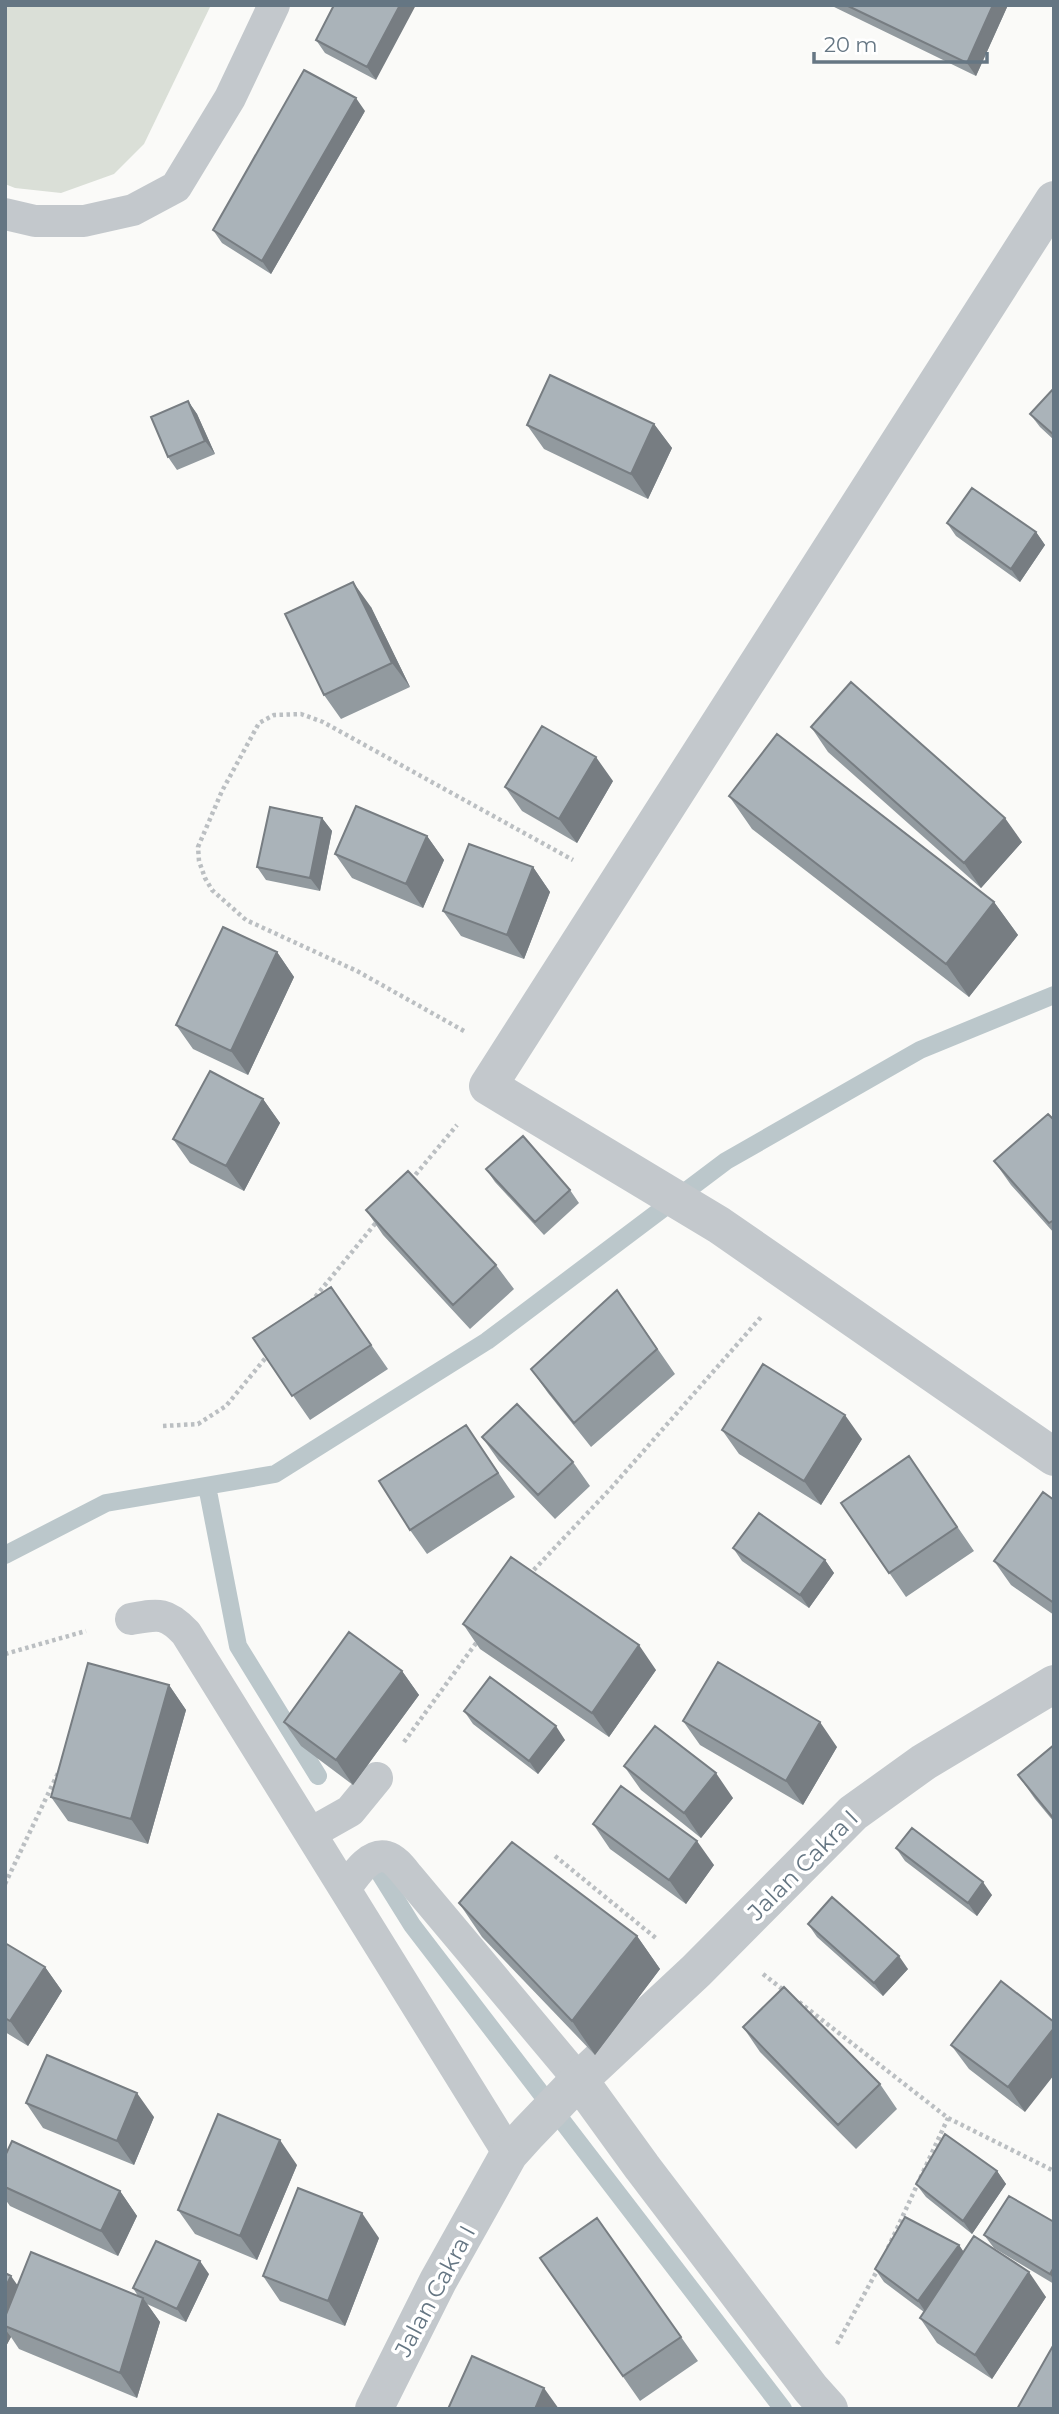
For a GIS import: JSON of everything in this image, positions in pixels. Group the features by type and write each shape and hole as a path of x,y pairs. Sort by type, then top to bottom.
{"street":[{"path":"1054,200 498,1071 639,1177 719,1225 1054,1457"},
{"name":"Jalan Cakra I","path":"374,2409 438,2281 519,2144 573,2087 696,1971 853,1813 923,1762 1054,1684"},
{"path":"573,2087 675,2210 820,2399"}],"lane":[{"path":"5,214 35,221 84,221 134,210 176,187 230,98 274,5"},
{"path":"131,1619 152,1615 172,1617 186,1633 311,1833 358,1874 519,2144"},
{"path":"311,1833 350,1811 377,1778"},
{"path":"358,1874 390,1858 408,1876 573,2087"}],"path":[{"path":"410,1182 498,1071 357,971 246,920 212,890 199,861 198,847 222,791 259,723 274,715 301,714 323,722 617,885"},
{"path":"305,1310 383,1214"},
{"path":"521,1584 612,1487 795,1278"},
{"path":"163,1426 198,1424 226,1406 270,1353"},
{"path":"5,1654 131,1619"},
{"path":"377,1778 481,1636"},
{"path":"5,1884 59,1770"},
{"path":"555,1856 696,1971"},
{"path":"723,1943 788,1993"},
{"path":"798,2002 947,2118 1054,2171"},
{"path":"885,2255 947,2118"},
{"path":"820,2399 879,2267"}],"shaded area":[{"path":"5,5 211,5 144,144 114,174 61,193 15,188 5,184"}],"building":[{"path":"334,5 400,5 367,67 316,40"},
{"path":"846,5 993,5 967,63"},
{"path":"304,70 356,98 262,261 213,230"},
{"path":"550,375 654,424 631,474 527,425"},
{"path":"1054,388 1054,435 1030,414"},
{"path":"188,401 205,441 168,457 151,417"},
{"path":"972,488 1036,532 1011,569 947,523"},
{"path":"353,582 392,663 324,695 285,614"},
{"path":"851,682 1005,818 964,863 811,727"},
{"path":"542,726 596,757 559,819 505,787"},
{"path":"777,734 994,902 946,964 729,796"},
{"path":"356,806 427,836 406,884 335,854"},
{"path":"270,807 322,818 310,878 257,867"},
{"path":"469,844 533,867 507,935 443,911"},
{"path":"223,927 277,952 231,1051 176,1025"},
{"path":"210,1071 263,1099 226,1166 173,1139"},
{"path":"1048,1114 1054,1120 1054,1220 1049,1223 994,1161"},
{"path":"523,1136 570,1190 535,1222 486,1169"},
{"path":"408,1171 496,1265 453,1305 366,1210"},
{"path":"331,1287 371,1345 292,1396 253,1338"},
{"path":"617,1290 657,1349 574,1423 531,1369"},
{"path":"763,1364 845,1415 804,1481 722,1430"},
{"path":"517,1404 573,1462 538,1495 482,1437"},
{"path":"466,1425 498,1473 410,1530 379,1481"},
{"path":"909,1456 957,1527 889,1573 841,1503"},
{"path":"1043,1492 1054,1500 1054,1603 994,1561"},
{"path":"759,1513 825,1560 800,1595 733,1548"},
{"path":"511,1557 639,1645 592,1713 463,1624"},
{"path":"349,1632 402,1671 336,1760 284,1722"},
{"path":"718,1662 820,1722 786,1781 683,1721"},
{"path":"88,1663 169,1685 131,1819 51,1797"},
{"path":"490,1677 556,1726 529,1761 464,1711"},
{"path":"655,1726 716,1773 684,1813 624,1766"},
{"path":"1054,1745 1054,1819 1018,1775"},
{"path":"621,1786 697,1841 669,1880 593,1824"},
{"path":"912,1828 983,1882 968,1903 896,1848"},
{"path":"512,1842 637,1936 572,2021 459,1903"},
{"path":"832,1897 899,1956 874,1983 808,1924"},
{"path":"5,1943 45,1967 10,2021 5,2018"},
{"path":"1001,1981 1054,2022 1054,2028 1008,2087 951,2045"},
{"path":"784,1987 880,2084 838,2125 743,2027"},
{"path":"47,2055 137,2093 117,2141 26,2103"},
{"path":"218,2114 280,2140 240,2236 178,2210"},
{"path":"945,2134 997,2171 963,2221 916,2184"},
{"path":"12,2141 120,2191 101,2231 5,2187 5,2156"},
{"path":"298,2188 362,2213 328,2301 263,2276"},
{"path":"1009,2196 1054,2222 1054,2267 1050,2274 984,2235"},
{"path":"905,2217 959,2245 918,2301 875,2269"},
{"path":"597,2218 681,2337 623,2376 540,2258"},
{"path":"974,2236 1029,2272 975,2355 920,2318"},
{"path":"156,2241 200,2261 177,2309 133,2288"},
{"path":"31,2252 143,2298 120,2373 5,2326 5,2317"},
{"path":"5,2273 11,2276 5,2288"},
{"path":"1054,2344 1054,2409 1017,2409"},
{"path":"472,2356 544,2388 535,2409 448,2409"}],"waterway":[{"path":"5,1555 106,1503 275,1474 487,1341 726,1161 920,1050 1054,995"},
{"path":"207,1486 238,1646 318,1776"},
{"path":"369,1856 412,1925 783,2409"}]}
